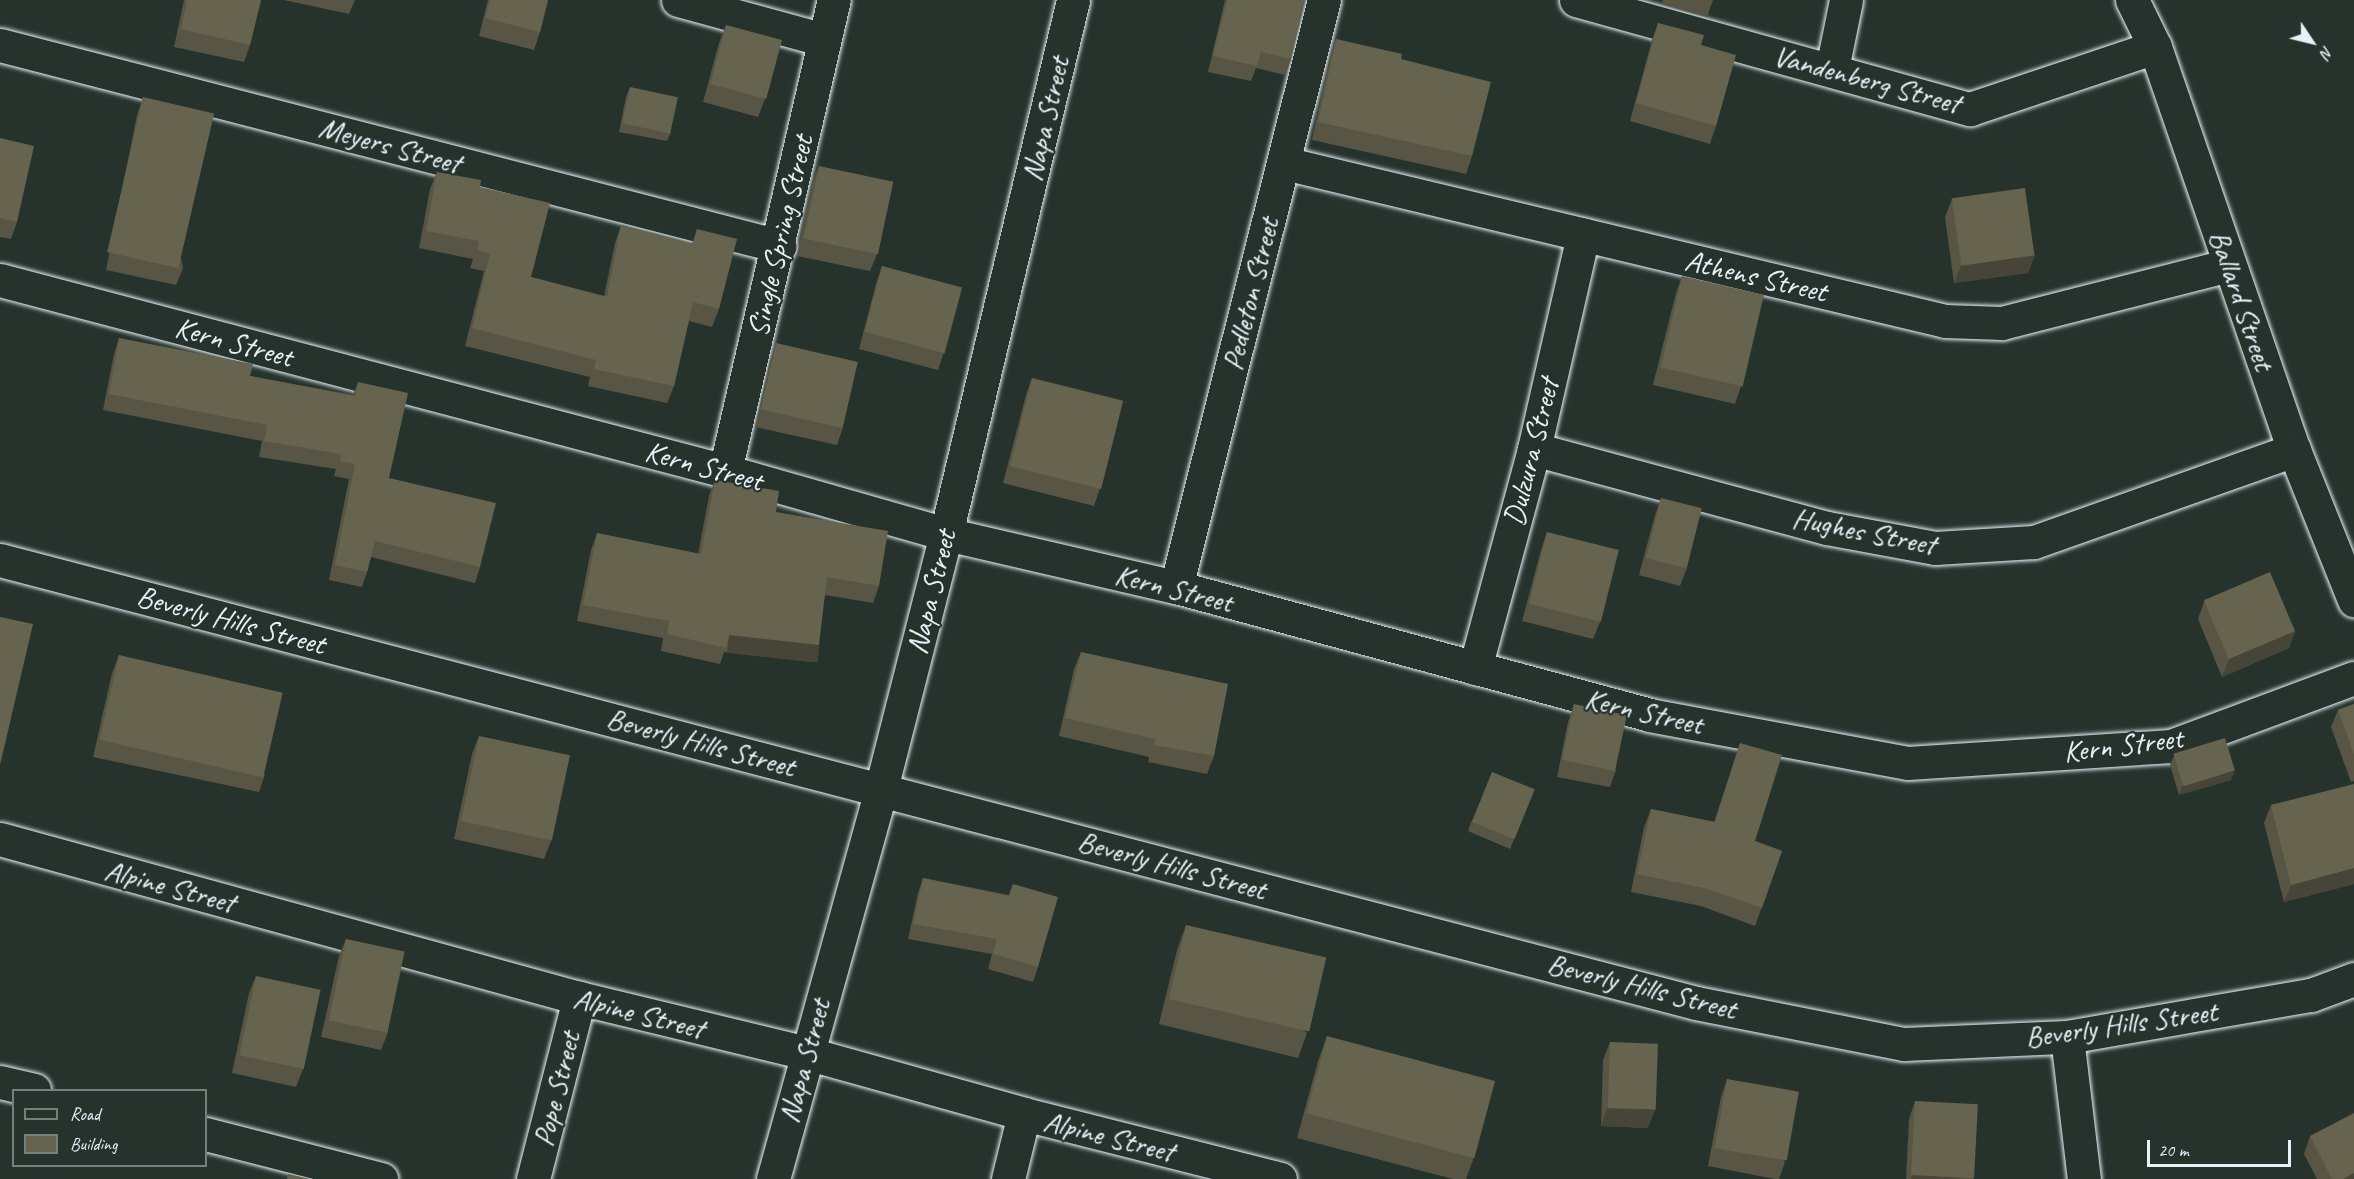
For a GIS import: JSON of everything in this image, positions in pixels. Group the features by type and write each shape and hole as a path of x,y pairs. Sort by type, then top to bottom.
{"street":[{"path":"678,0 824,40"},
{"name":"Single Spring Street","path":"725,471 779,246 834,0"},
{"name":"Napa Street","path":"772,1179 881,789 946,534 1073,0"},
{"name":"Pedleton Street","path":"1176,587 1324,0"},
{"name":"Vandenberg Street","path":"1576,0 1970,109 2155,47"},
{"path":"1832,69 1845,0"},
{"name":"Ballard Street","path":"2132,0 2155,47 2294,450 2354,600"},
{"name":"Meyers Street","path":"0,45 779,246"},
{"name":"Athens Street","path":"1284,163 1945,321 2002,323 2229,265"},
{"name":"Dulzura Street","path":"1474,668 1534,449 1583,235"},
{"name":"Kern Street","path":"0,280 725,471 946,534 1176,587 1649,715 1908,763 2171,746 2354,678"},
{"name":"Hughes Street","path":"1534,449 1827,528 1935,548 2034,542 2294,450"},
{"name":"Beverly Hills Street","path":"0,561 881,789 1696,1004 1904,1044 2067,1037 2311,994 2354,979"},
{"name":"Alpine Street","path":"0,839 579,998 806,1053 1239,1174 1280,1179"},
{"name":"Pope Street","path":"532,1179 579,998"},
{"path":"2067,1037 2084,1179"},
{"path":"0,1082 30,1089"},
{"path":"1008,1179 1024,1114"},
{"path":"207,1134 381,1179"}],"building":[{"path":"187,0 261,0 250,45 181,29"},
{"path":"490,0 548,0 540,32 485,18"},
{"path":"1227,0 1304,0 1291,59 1261,52 1257,66 1213,56"},
{"path":"1658,23 1704,35 1701,45 1736,55 1716,126 1636,103"},
{"path":"726,25 782,40 766,99 710,84"},
{"path":"1336,39 1402,54 1401,59 1491,82 1472,156 1318,122"},
{"path":"630,87 678,97 670,133 622,123"},
{"path":"143,97 214,113 178,268 107,252"},
{"path":"0,138 34,146 17,222 0,218"},
{"path":"819,166 893,182 878,254 804,238"},
{"path":"437,172 481,180 480,187 550,203 531,277 607,297 621,225 693,244 697,229 737,239 719,309 693,302 674,386 594,369 596,360 472,328 490,254 477,250 479,241 426,231"},
{"path":"2025,188 2034,255 1961,266 1952,198"},
{"path":"882,266 962,287 945,353 864,332"},
{"path":"1682,276 1764,295 1743,386 1661,368"},
{"path":"119,338 253,364 250,376 355,396 358,382 408,393 389,478 496,503 480,567 375,541 367,572 335,565 355,464 340,461 341,454 264,441 267,425 109,394"},
{"path":"776,343 858,362 843,428 761,409"},
{"path":"1032,378 1123,401 1101,489 1010,466"},
{"path":"715,480 779,491 776,512 888,531 879,586 827,577 819,645 729,635 726,648 667,634 669,621 583,605 597,533 701,554"},
{"path":"1661,498 1702,508 1687,568 1646,558"},
{"path":"1547,532 1619,550 1601,622 1529,604"},
{"path":"2270,572 2295,631 2229,659 2204,600"},
{"path":"0,617 33,624 0,765"},
{"path":"1081,652 1228,684 1214,756 1154,745 1155,739 1065,718"},
{"path":"119,655 283,693 263,778 99,740"},
{"path":"1574,704 1627,715 1615,771 1562,760"},
{"path":"2354,704 2354,754 2338,710"},
{"path":"479,736 570,755 552,840 461,821"},
{"path":"2225,738 2235,771 2183,786 2173,754"},
{"path":"1740,743 1782,755 1755,841 1782,851 1762,908 1708,889 1637,874 1651,809 1715,822"},
{"path":"1492,772 1535,789 1514,839 1472,822"},
{"path":"2354,784 2354,868 2291,885 2271,805"},
{"path":"923,878 1009,896 1013,884 1058,897 1038,967 993,954 997,939 913,924"},
{"path":"1186,925 1326,957 1309,1031 1169,999"},
{"path":"346,939 405,951 387,1033 329,1020"},
{"path":"256,976 321,990 304,1069 239,1055"},
{"path":"1327,1036 1495,1081 1474,1158 1306,1113"},
{"path":"1610,1042 1658,1044 1656,1110 1608,1108"},
{"path":"1727,1079 1799,1092 1787,1161 1715,1148"},
{"path":"1915,1101 1978,1104 1974,1178 1911,1175"},
{"path":"2354,1113 2354,1173 2343,1179 2332,1179 2310,1136"},
{"path":"288,1174 310,1179 287,1179"}]}
